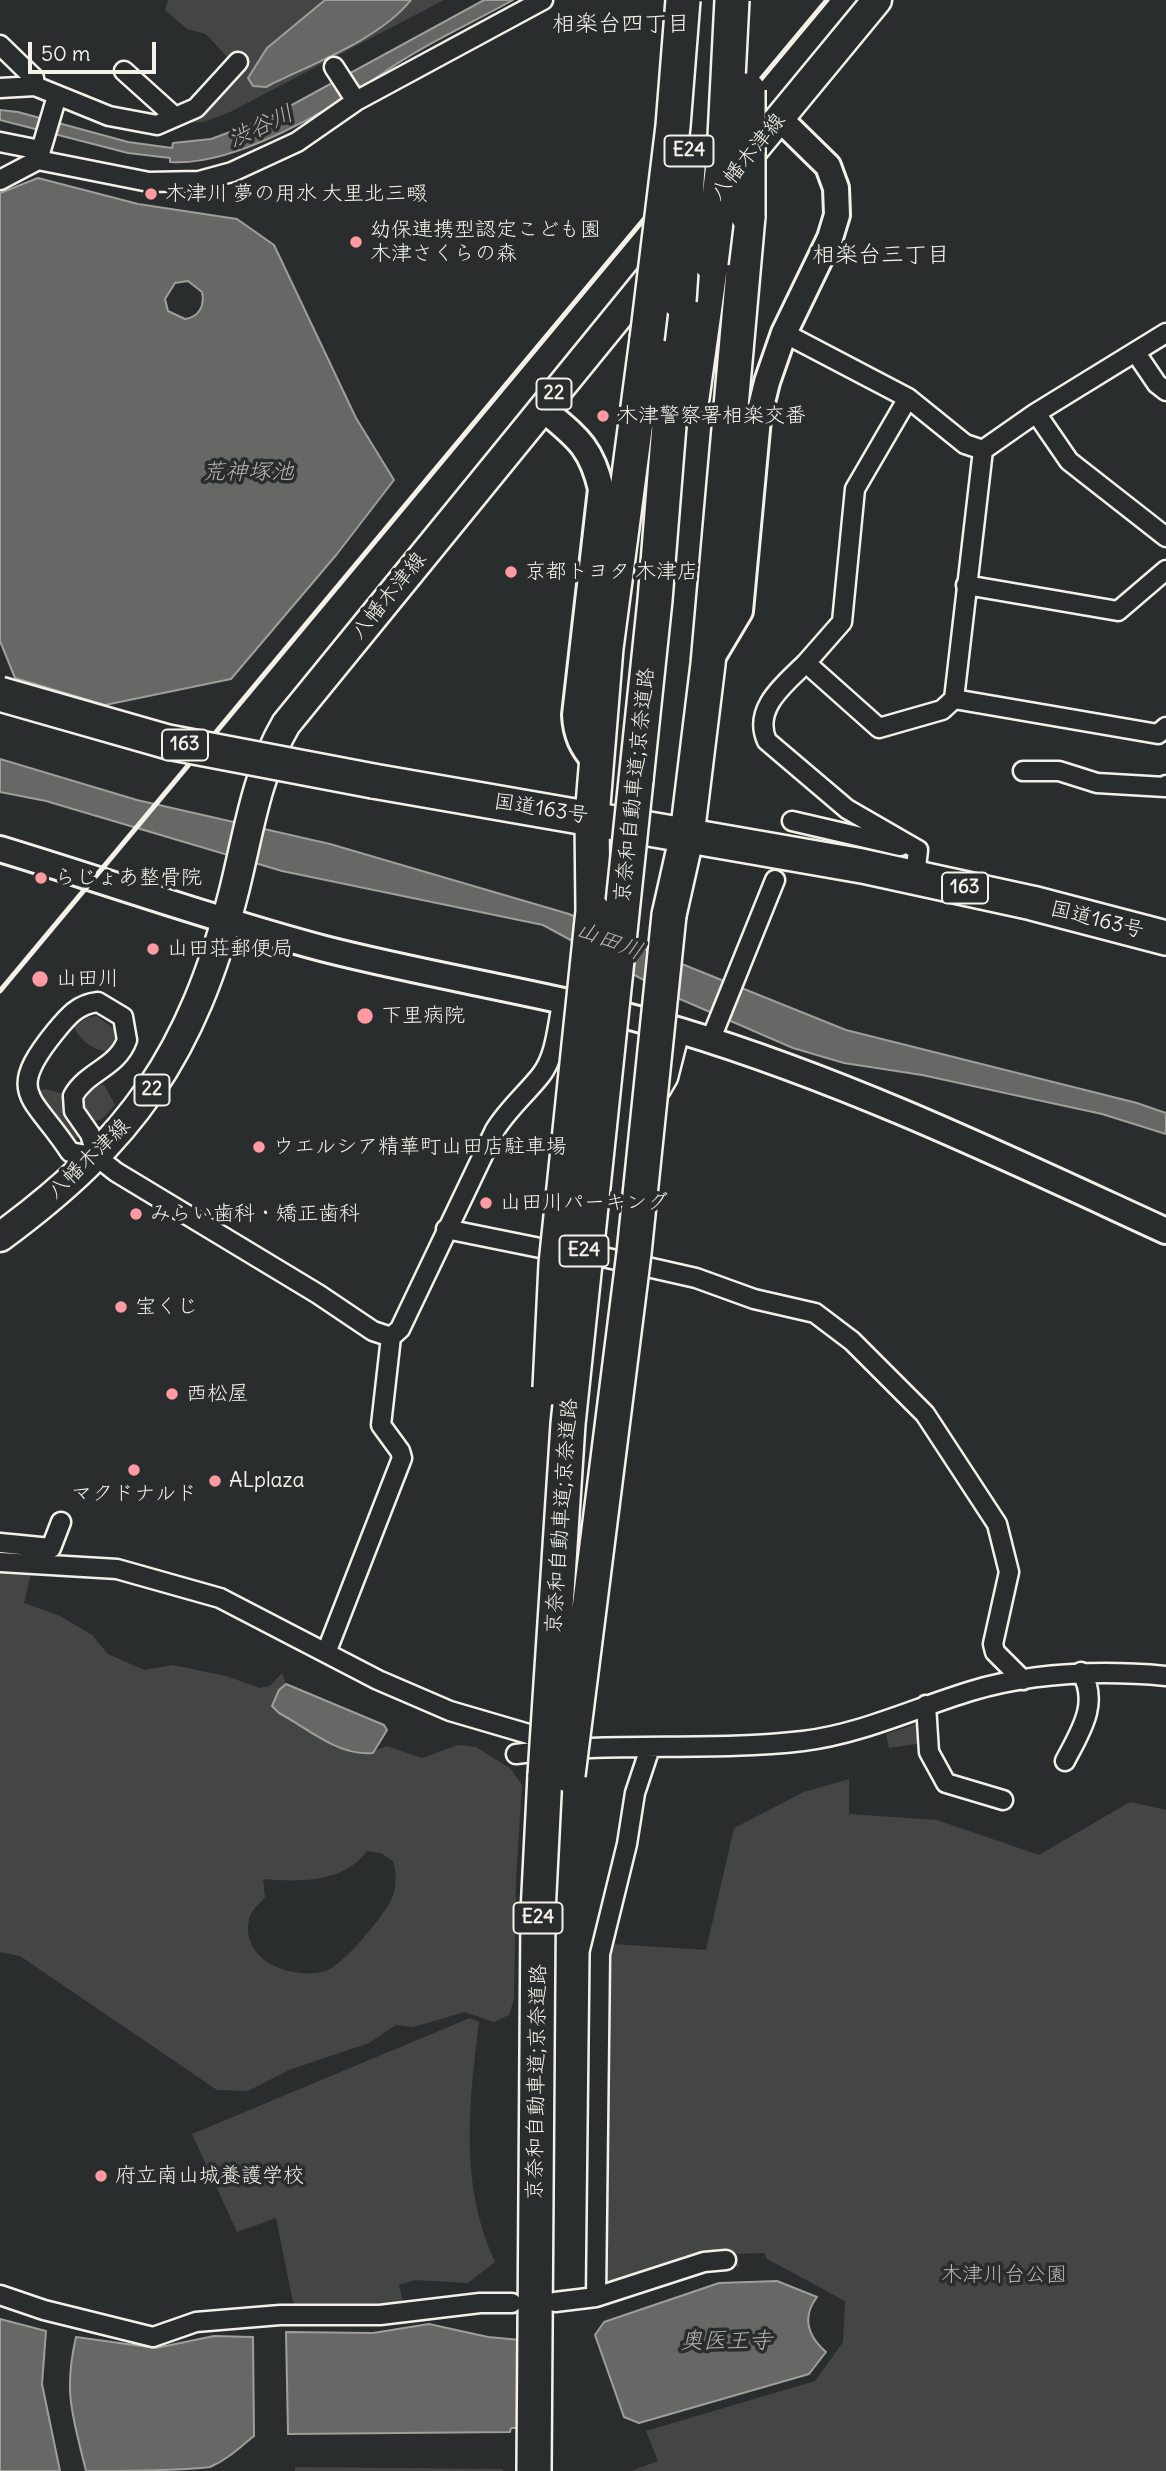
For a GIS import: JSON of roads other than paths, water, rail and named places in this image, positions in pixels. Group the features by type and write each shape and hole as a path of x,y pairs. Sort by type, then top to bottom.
{"highway":[{"path":"534,807 570,799 587,784 595,766 612,597 673,126 683,0"},
{"name":"京奈和自動車道;京奈道路","path":"534,2471 538,2061 553,1755 582,1277 655,600 687,210 695,0"},
{"name":"京奈和自動車道;京奈道路","path":"655,600 687,432 711,263 724,156 732,0"},
{"path":"600,873 632,849 654,816 676,802 695,774 708,664 748,216 748,46 745,0"},
{"name":"国道163号","path":"0,694 168,742 373,781 755,846 916,863 1166,938"},
{"path":"595,766 645,827 672,901"},
{"path":"595,766 609,800 645,827"},
{"path":"553,1755 545,1538 556,1264 593,911 600,873 695,774"},
{"path":"695,774 710,818 728,834 755,846"},
{"path":"553,1755 634,1252 672,901 685,873 703,859 755,846"},
{"name":"京奈和自動車道;京奈道路","path":"536,2436 540,2471"}],"main road":[{"name":"八幡木津線","path":"0,1237 97,1157 133,1117 178,1047 206,986 271,750 307,693 877,0"}],"street":[{"path":"0,142 149,182 199,181 232,172 297,142 356,101 543,0"},
{"path":"0,45 34,78 35,86"},
{"path":"0,88 35,86 55,101 135,122 157,125 196,108 238,62"},
{"path":"334,67 356,101"},
{"path":"124,71 174,116"},
{"path":"0,180 40,151 55,101"},
{"path":"708,664 740,611 758,419 784,333 830,238 837,215 836,188 828,166 779,118"},
{"path":"784,333 908,398 965,444 983,450"},
{"path":"806,663 879,728 942,710 954,699 983,450 1036,413 1166,333"},
{"path":"1136,353 1157,384 1166,390"},
{"path":"908,398 855,489 842,622 774,695 768,705 763,732 767,741 846,809 916,863"},
{"path":"542,408 580,440 595,461 601,489 575,715 576,731 582,747 595,766"},
{"path":"1036,413 1069,461 1166,537"},
{"path":"966,585 1118,611 1166,570"},
{"path":"954,699 1163,734"},
{"path":"1023,771 1059,771 1097,783 1166,785"},
{"path":"792,821 916,863"},
{"path":"0,849 229,908 328,949 563,1000 680,1031 712,1034 882,1102 1166,1231"},
{"path":"712,1034 775,880"},
{"path":"326,1653 402,1458 381,1425 391,1337 400,1329 495,1130 507,1110 542,1074 548,1062 563,1000"},
{"path":"97,1157 90,1134 74,1111 73,1096 90,1075 115,1061 127,1040 123,1017 98,1002 76,1009 39,1052 30,1066 26,1081 40,1111 70,1152 97,1157 116,1172 318,1294 373,1331 391,1337"},
{"path":"584,1747 598,1618 607,1444 617,1353 618,1260 632,1144 668,1078 680,1031"},
{"path":"446,1229 544,1249 618,1260 696,1278 754,1299 815,1313 852,1341 903,1388 925,1413 997,1524 1009,1572 993,1644 995,1652 1023,1680"},
{"path":"0,1543 51,1548 61,1522"},
{"path":"0,1562 133,1572 238,1606 326,1653 450,1711 532,1735 553,1755"},
{"path":"516,1754 553,1755 584,1747 650,1748 802,1741 852,1732 974,1690 1023,1680 1081,1672 1166,1676"},
{"path":"1065,1761 1090,1702 1089,1687 1081,1672"},
{"path":"926,1705 929,1752 946,1783 1003,1800"},
{"path":"596,2297 600,1954 627,1844 635,1793 650,1748"},
{"path":"0,2295 44,2310 153,2337 196,2322 280,2315 380,2315 534,2305 596,2297 704,2262 726,2260"}],"water":[{"path":"325,0 411,0 381,27 343,50 266,87 253,86 248,78 267,48"},
{"name":"渋谷川","path":"484,0 513,0 414,53 310,118 252,146 223,155 195,161 170,162 170,158 128,153 0,120 0,110 18,112 128,142 172,148 173,143 211,139 268,118"},
{"name":"荒神塚池","path":"38,178 138,204 237,219 274,245 356,418 394,480 337,554 231,679 105,705 15,678 0,641 0,193","holes":["188,281 202,292 202,306 194,316 185,319 168,311 165,299 175,283"]},
{"path":"0,759 137,800 330,844 569,914 632,944 846,1030 1137,1103 1166,1113 1166,1134 1102,1114 922,1075 844,1063 793,1048 673,996 543,925 282,871 46,801 0,792"},
{"path":"286,1684 384,1725 387,1730 373,1753 360,1753 335,1746 279,1713 272,1706 279,1690"},
{"name":"奥医王寺","path":"777,2281 817,2297 809,2312 809,2326 815,2340 826,2352 809,2374 639,2423 624,2417 595,2335 604,2322 719,2283"},
{"path":"0,2319 46,2331 42,2384 60,2471 0,2471"},
{"path":"429,2324 488,2337 521,2340 521,2428 511,2428 510,2432 288,2434 286,2332 373,2333"},
{"path":"214,2336 253,2337 254,2436 228,2457 210,2467 86,2471 71,2405 70,2374 76,2337 156,2348"}],"tunnel":[{"path":"775,880 792,821"}],"railway":[{"path":"0,991 827,0"}],"place":[{"name":"木津川 夢の用水 大里北三畷","path":"151,194"},
{"name":"幼保連携型認定こども園 木津さくらの森","path":"356,242"},
{"name":"木津警察署相楽交番","path":"603,416"},
{"name":"京都トヨタ 木津店","path":"511,572"},
{"name":"らじょあ整骨院","path":"41,878"},
{"name":"山田荘郵便局","path":"153,949"},
{"name":"山田川","path":"40,979"},
{"name":"下里病院","path":"365,1016"},
{"name":"ウエルシア精華町山田店駐車場","path":"259,1147"},
{"name":"山田川パーキング","path":"486,1203"},
{"name":"みらい歯科・矯正歯科","path":"136,1214"},
{"name":"宝くじ","path":"121,1307"},
{"name":"西松屋","path":"172,1394"},
{"name":"マクドナルド","path":"134,1470"},
{"name":"ALplaza","path":"215,1481"},
{"name":"府立南山城養護学校","path":"101,2176"}],"district":[{"name":"相楽台四丁目","path":"621,24"},
{"name":"相楽台三丁目","path":"881,255"}],"park label":[{"name":"木津川台公園","path":"1004,2275"}]}
